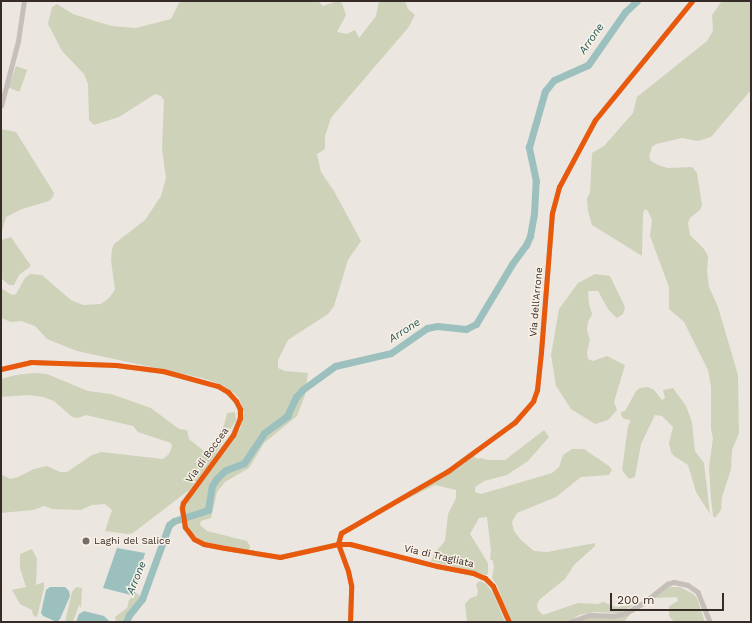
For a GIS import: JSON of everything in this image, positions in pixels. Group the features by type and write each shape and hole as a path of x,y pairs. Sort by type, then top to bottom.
{"street":[{"path":"1,106 18,41 24,1"},
{"name":"Via dell'Arrone","path":"338,544 338,537 343,531 448,471 505,430 520,417 531,404 535,395 537,384 552,215 559,187 595,120 692,1"},
{"name":"Via di Boccea","path":"1,369 31,362 116,365 163,371 214,384 228,392 236,401 240,409 240,418 238,426 184,500 182,508 185,527 190,536 201,543 270,556 288,557 338,544"},
{"path":"338,544 350,580 350,622"},
{"name":"Via di Tragliata","path":"338,544 356,545 482,576 490,582 497,591 509,622"},
{"path":"570,622 591,614 614,616 626,613 643,603 666,584 674,582 688,585 698,592 710,622"}],"green space":[{"path":"183,1 318,1 323,6 337,1 342,3 346,15 337,32 347,34 355,30 359,38 376,16 379,1 405,1 408,9 415,15 408,28 331,118 325,136 325,149 317,154 321,172 334,191 361,241 348,260 334,306 328,314 288,340 278,360 278,368 285,371 308,373 305,395 297,416 264,443 249,468 225,482 217,492 211,518 201,521 200,525 207,531 247,541 250,546 249,551 201,541 192,533 187,523 185,507 186,502 240,429 244,413 239,398 234,393 220,384 202,378 77,351 47,339 35,326 21,321 11,322 1,318 1,288 12,295 16,294 25,278 30,274 42,275 71,300 83,305 101,304 109,298 115,290 111,260 114,244 145,220 161,196 166,178 162,149 164,100 161,96 155,94 119,117 94,125 89,120 88,84 84,74 62,51 48,24 52,7 57,4 73,14 95,21 112,26 136,28 171,19 179,3"},
{"path":"722,1 751,1 751,90 711,137 698,141 682,138 656,144 652,147 649,157 651,161 658,165 668,168 692,167 697,173 702,205 700,210 690,218 688,223 690,235 704,249 708,256 707,271 709,287 718,307 738,375 739,433 732,450 731,469 722,497 721,510 715,518 713,516 711,499 709,467 713,438 711,429 711,387 708,370 684,322 669,309 669,287 650,236 652,220 648,211 645,209 643,213 642,256 592,225 588,211 587,198 590,193 592,153 604,146 633,113 637,97 707,41 713,31 712,15"},
{"path":"16,66 27,70 19,92 8,88"},
{"path":"1,129 16,132 54,193 53,197 49,201 22,209 6,217 1,235"},
{"path":"11,237 31,266 19,275 14,285 9,285 1,278 1,240"},
{"path":"595,274 610,276 625,307 623,314 617,318 608,309 598,291 588,291 589,304 592,314 588,322 587,330 590,340 587,352 588,359 593,361 607,356 625,365 614,402 617,410 608,420 595,424 571,409 556,386 551,355 559,309 578,283"},
{"path":"34,373 47,374 88,391 111,394 151,408 179,429 187,430 189,439 204,451 208,450 219,434 224,425 227,413 235,412 236,420 211,461 189,490 133,533 128,534 105,531 112,510 105,504 92,505 81,510 53,509 44,506 33,510 1,513 1,474 10,479 18,477 34,469 47,466 60,472 67,472 92,455 101,452 163,459 169,454 172,446 171,443 138,432 133,426 86,415 78,418 72,417 54,401 43,397 28,395 1,397 1,379 16,375"},
{"path":"648,387 654,390 662,400 665,398 663,390 673,388 686,406 692,422 695,451 704,463 710,514 696,492 688,465 674,456 671,452 669,443 673,427 662,416 655,415 641,444 635,477 629,479 622,470 630,420 624,419 621,412 625,411 636,391 640,388"},
{"path":"544,430 549,437 528,461 507,475 484,481 475,487 475,492 481,494 552,473 559,467 563,455 572,449 584,449 609,466 612,470 609,475 581,477 556,497 517,513 512,522 514,531 521,540 534,551 547,552 595,543 595,546 574,565 565,579 539,600 537,605 538,610 543,615 578,603 598,604 603,602 616,607 634,605 620,613 595,612 579,615 568,622 512,622 505,608 498,587 492,578 494,567 493,561 490,559 491,551 487,517 479,518 470,534 488,563 488,574 486,575 431,561 434,554 445,541 448,514 456,498 456,490 435,485 403,501 408,496 473,455 477,459 505,460"},
{"path":"32,549 37,559 36,585 44,582 37,617 33,615 32,610 20,604 12,590 26,587 20,568 20,554"},
{"path":"480,581 486,584 493,593 505,622 467,622 465,604 470,598 477,596 478,591 476,584"},
{"path":"76,587 82,588 81,608 79,605 73,622 65,622 72,592"},
{"path":"668,587 680,587 693,594 697,598 705,622 674,622 669,616 669,606 678,601 677,597 654,598 655,595"},
{"path":"136,593 140,596 138,603 128,613 124,622 116,622 115,617 127,608 129,600"},
{"path":"630,614 624,622 576,622 590,617 615,618"}],"water":[{"path":"117,548 145,553 135,594 131,595 103,588"},
{"path":"50,587 65,587 69,591 70,596 60,619 57,622 43,616 41,613 46,590"},
{"path":"84,611 104,616 110,622 76,622 79,614"}],"waterway":[{"name":"Arrone","path":"126,622 129,615 142,599 169,525 174,521 208,510 212,486 217,478 226,470 244,463 264,433 287,416 296,397 302,390 335,366 391,353 427,328 437,326 466,329 476,324 512,264 526,245 530,236 534,214 536,181 529,147 545,91 554,80 588,65 625,12 637,1"}],"cycle path":[{"path":"350,622 351,585 348,571 338,544 341,533 448,471 515,422 533,401 537,390 541,352 552,213 559,187 595,120 692,1"},
{"path":"1,369 31,362 116,365 163,371 218,386 228,392 236,401 240,409 240,418 233,435 183,503 182,508 185,527 194,539 204,544 280,557 338,544 350,544 437,566 473,573 485,578 493,586 509,622"}],"place":[{"name":"Laghi del Salice","path":"86,541"}]}
